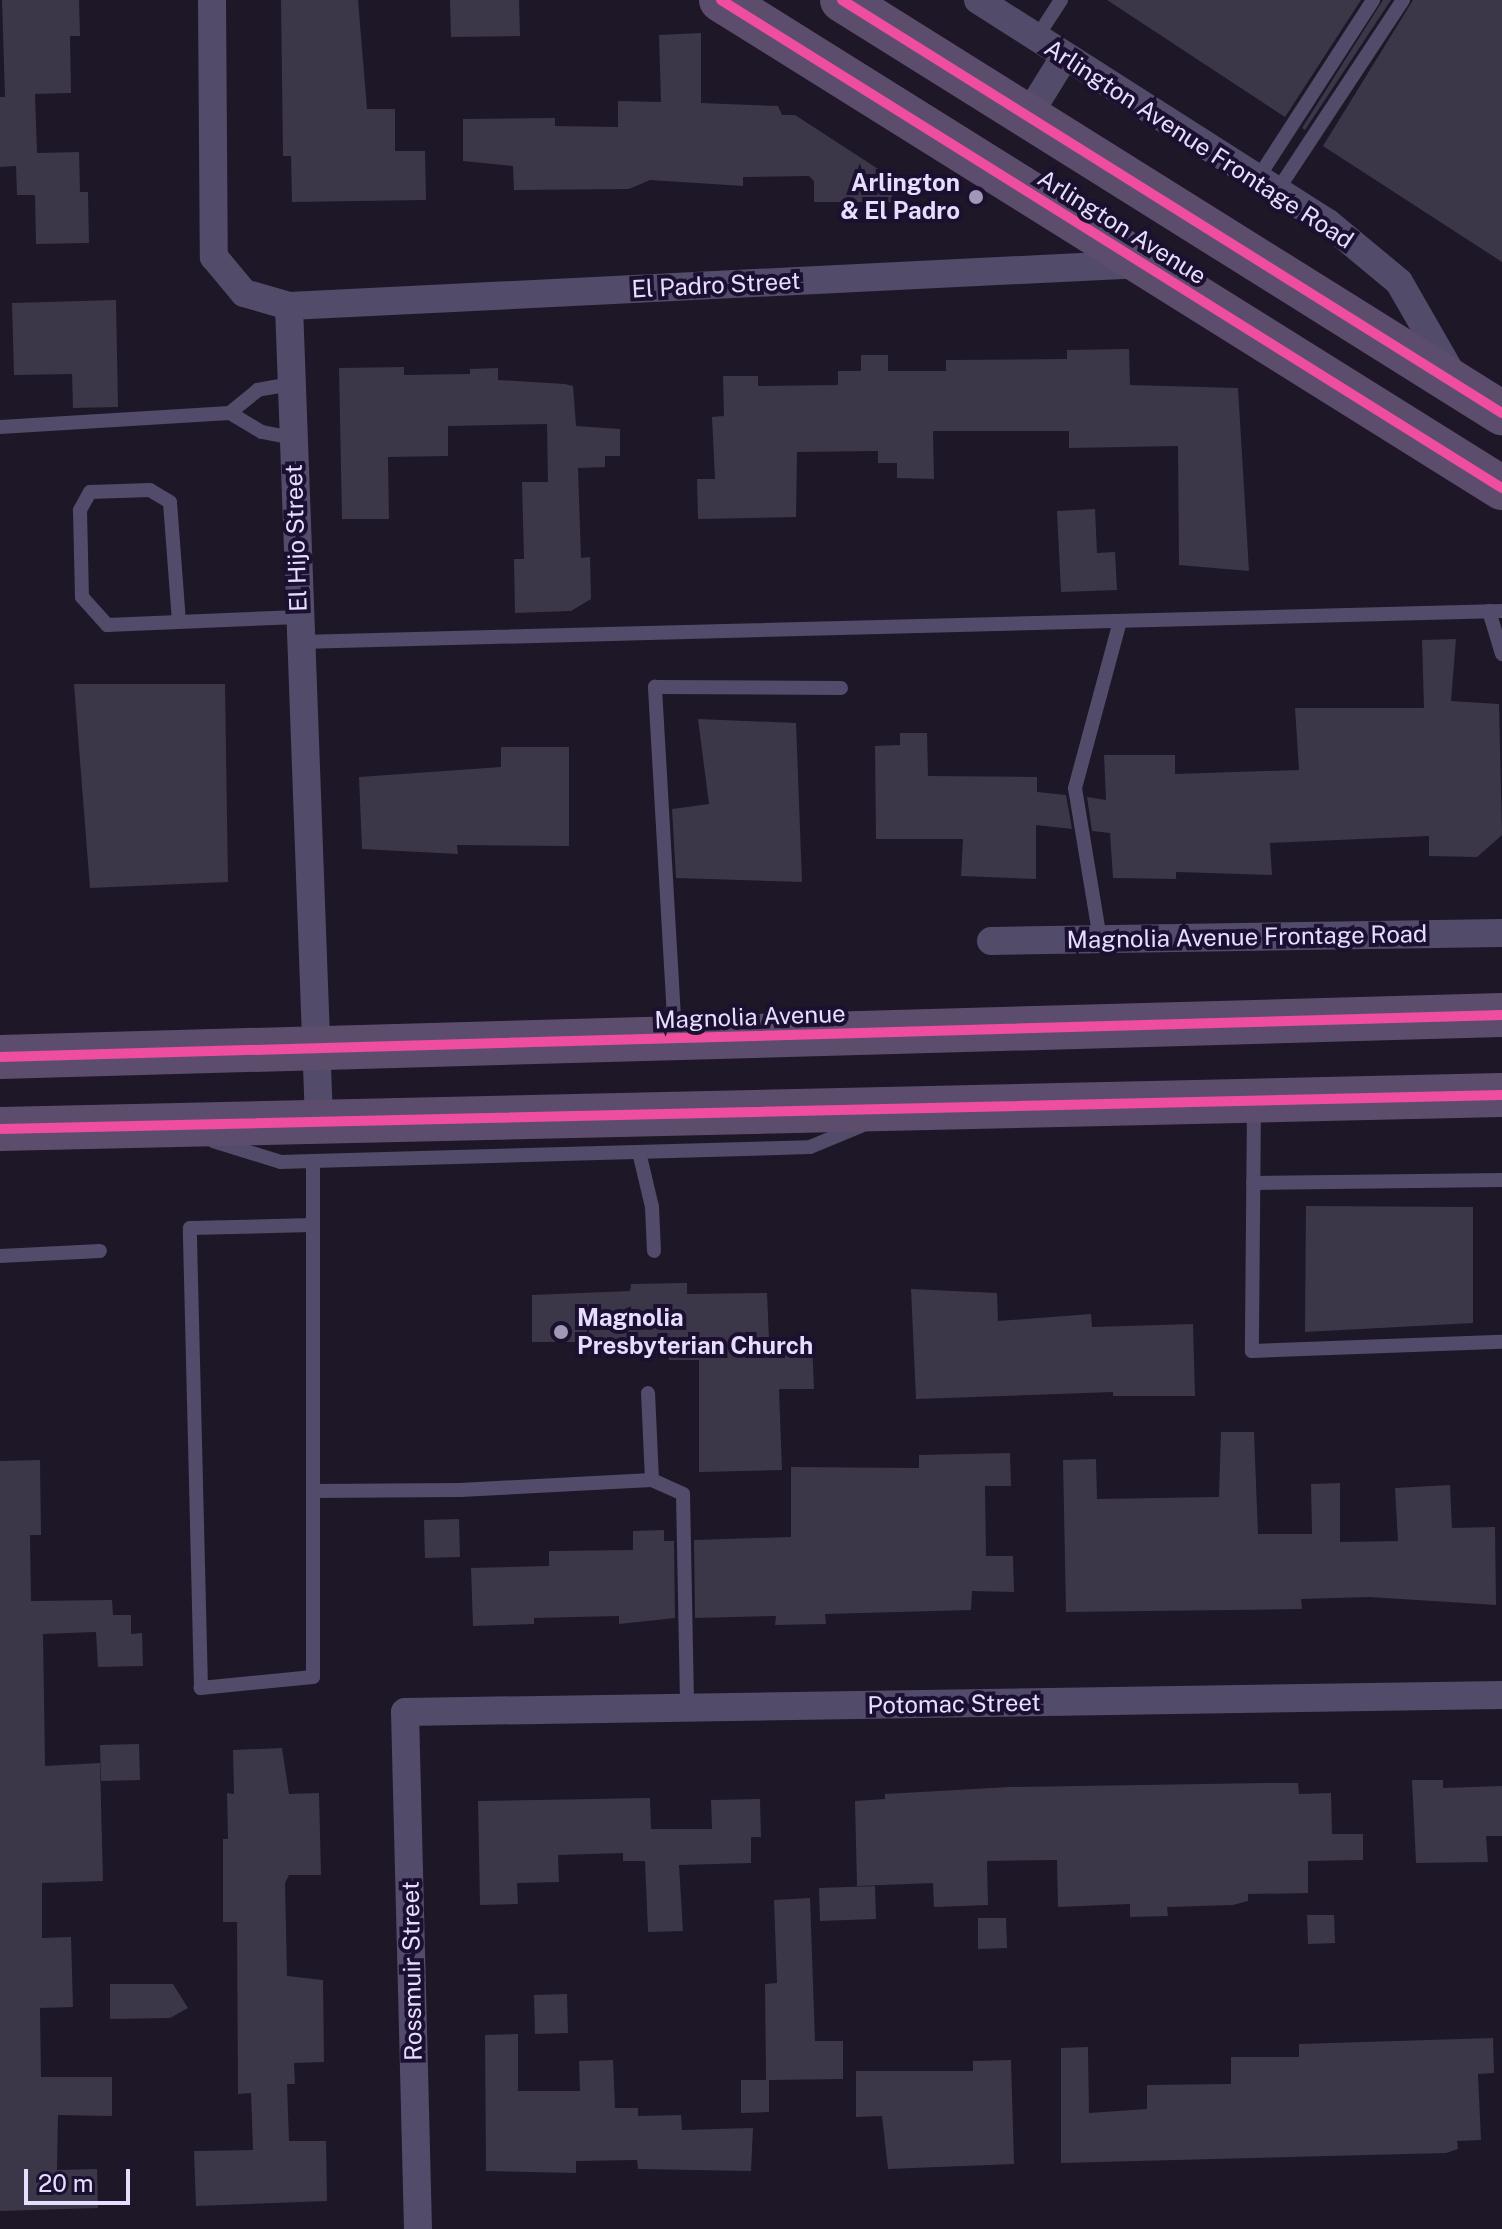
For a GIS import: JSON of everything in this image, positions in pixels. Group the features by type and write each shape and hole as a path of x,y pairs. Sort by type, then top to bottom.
{"main road":[{"name":"Arlington Avenue","path":"721,0 1502,488"},
{"name":"Arlington Avenue","path":"842,0 1029,114 1502,413"},
{"name":"Magnolia Avenue","path":"0,1057 1502,1015"},
{"path":"0,1129 159,1125 316,1141 903,1108 1502,1095"}],"street":[{"path":"212,0 214,257 244,293 289,306"},
{"name":"Arlington Avenue Frontage Road","path":"978,0 1328,223 1399,282 1457,384"},
{"path":"1029,114 1065,56"},
{"name":"El Padro Street","path":"289,306 1143,264"},
{"name":"El Hijo Street","path":"289,306 316,1141"},
{"name":"Magnolia Avenue Frontage Road","path":"991,941 1502,933"},
{"name":"Potomac Street","path":"405,1712 1502,1695"},
{"name":"Rossmuir Street","path":"405,1712 418,2229"}],"lane":[{"path":"1037,37 1061,0"},
{"path":"1267,185 1373,0"},
{"path":"1267,185 1403,0"},
{"path":"230,413 258,390 291,384"},
{"path":"0,427 230,413 262,432 292,438"},
{"path":"179,622 170,502 150,490 90,492 80,510 82,597 107,625 179,622 299,630 1120,621 1496,611 1502,654"},
{"path":"1100,939 1075,788 1120,621"},
{"path":"675,1040 655,687 841,688"},
{"path":"1254,1101 1252,1351 1502,1342"},
{"path":"313,1225 190,1228 201,1688 313,1677 313,1225 316,1141 639,1152 810,1147 903,1108"},
{"path":"639,1152 652,1207 654,1251"},
{"path":"1253,1183 1502,1180"},
{"path":"0,1256 100,1251"},
{"path":"648,1393 652,1480"},
{"path":"313,1491 460,1490 652,1480 683,1494 687,1708"}],"building":[{"path":"2,0 79,0 80,36 70,36 71,93 35,94 37,153 79,152 80,192 88,192 89,243 36,244 35,195 17,195 16,166 0,167 0,97 5,97"},
{"path":"281,0 358,0 367,109 395,109 395,151 425,151 426,200 292,202 291,156 283,156"},
{"path":"450,0 519,0 520,36 451,37"},
{"path":"1107,0 1361,0 1285,117"},
{"path":"1383,0 1391,0 1305,130 1302,128"},
{"path":"1413,0 1502,0 1502,262 1323,146"},
{"path":"701,33 701,103 778,106 782,115 795,115 892,178 892,202 814,202 814,181 809,176 743,177 743,186 650,180 629,189 514,190 513,166 463,161 463,119 555,118 555,126 618,127 618,101 661,102 659,35"},
{"path":"116,300 118,407 73,408 72,374 14,375 12,303"},
{"path":"1129,349 1130,385 1238,388 1249,571 1179,565 1178,446 1069,448 1069,431 933,431 934,479 897,478 897,463 878,463 878,451 797,452 796,517 698,519 697,479 715,479 712,417 724,416 723,376 758,376 758,386 838,385 838,371 861,371 861,355 888,355 888,371 946,371 946,360 1067,359 1067,350"},
{"path":"404,367 404,375 470,374 470,369 498,368 498,380 573,386 576,426 620,429 620,456 605,456 605,467 578,468 581,558 590,557 591,599 571,611 515,613 514,559 524,559 522,482 548,482 547,424 448,426 448,456 388,457 389,519 342,519 339,368"},
{"path":"1095,509 1097,553 1115,552 1117,590 1061,592 1057,511"},
{"path":"1456,639 1451,701 1499,704 1502,835 1477,857 1429,856 1429,836 1270,843 1272,875 1176,872 1176,879 1113,878 1110,833 1092,831 1087,797 1106,800 1104,755 1175,755 1175,774 1299,770 1295,708 1424,708 1422,640"},
{"path":"74,684 225,684 228,882 90,888"},
{"path":"698,719 796,723 802,882 676,878 672,809 709,804"},
{"path":"900,733 927,733 928,776 1037,777 1037,792 1066,795 1072,829 1036,825 1036,879 961,876 963,839 876,839 875,746 900,745"},
{"path":"501,747 569,747 569,846 457,845 458,854 362,849 359,777 501,767"},
{"path":"1306,1206 1473,1207 1473,1323 1305,1332"},
{"path":"687,1283 687,1294 767,1293 769,1340 812,1341 814,1389 779,1389 782,1470 699,1472 699,1360 669,1360 669,1353 590,1356 590,1342 532,1342 532,1295 630,1291 631,1284"},
{"path":"911,1289 997,1293 998,1321 1091,1314 1092,1327 1193,1324 1195,1396 1113,1396 1113,1392 916,1399"},
{"path":"1221,1432 1254,1432 1258,1534 1312,1534 1311,1484 1340,1483 1340,1542 1398,1541 1395,1488 1450,1485 1452,1528 1495,1527 1496,1605 1369,1597 1301,1599 1302,1609 1066,1612 1063,1460 1096,1459 1097,1499 1219,1497"},
{"path":"1010,1453 1011,1486 985,1486 986,1556 1013,1556 1014,1592 972,1591 971,1610 825,1614 826,1624 775,1625 776,1616 695,1618 694,1540 791,1537 791,1467 919,1468 919,1455"},
{"path":"40,1460 41,1535 30,1535 31,1601 112,1600 113,1615 131,1615 131,1634 142,1633 143,1666 98,1667 96,1632 43,1634 45,1766 100,1763 103,1881 42,1883 42,1938 71,1937 73,2007 40,2008 41,2077 112,2077 112,2116 58,2115 57,2170 97,2169 98,2208 0,2211 0,1461"},
{"path":"459,1519 460,1557 425,1558 424,1520"},
{"path":"664,1530 664,1541 674,1541 675,1618 619,1624 619,1616 534,1618 534,1624 473,1626 471,1568 549,1566 549,1551 633,1550 633,1531"},
{"path":"139,1744 140,1780 101,1781 100,1745"},
{"path":"282,1748 289,1794 319,1793 321,1875 289,1875 285,1883 287,1976 323,1980 324,2062 294,2063 295,2084 287,2084 289,2141 326,2141 327,2201 196,2206 194,2151 253,2150 251,2093 238,2094 237,1922 223,1922 223,1839 228,1839 227,1793 234,1794 233,1750"},
{"path":"1412,1780 1443,1780 1443,1788 1502,1786 1502,1836 1486,1836 1488,1862 1416,1863"},
{"path":"1298,1783 1299,1794 1331,1793 1332,1834 1363,1834 1363,1860 1308,1861 1308,1893 1248,1894 1248,1901 1233,1905 1167,1907 1168,1916 1130,1917 1130,1904 1058,1907 1057,1860 987,1861 988,1905 934,1907 933,1883 857,1886 855,1801 885,1799 885,1794 1009,1787"},
{"path":"650,1798 651,1829 712,1829 711,1800 760,1799 761,1837 751,1837 751,1863 679,1865 683,1931 648,1932 645,1861 623,1861 623,1853 558,1855 559,1882 517,1883 518,1904 480,1905 478,1801"},
{"path":"875,1886 876,1919 820,1921 819,1888"},
{"path":"810,1898 815,2041 843,2041 843,2079 769,2080 769,2112 741,2113 741,2080 766,2080 765,1984 777,1983 774,1900"},
{"path":"1307,1915 1334,1915 1335,1943 1308,1944"},
{"path":"978,1918 1006,1918 1007,1948 978,1949"},
{"path":"110,1984 173,1984 188,2008 170,2018 110,2019"},
{"path":"567,1994 568,2033 535,2034 534,1995"},
{"path":"518,2034 518,2091 580,2091 579,2061 613,2060 615,2108 638,2108 638,2116 681,2115 682,2130 753,2128 751,2171 638,2169 637,2160 576,2161 576,2173 486,2171 485,2035"},
{"path":"1493,2038 1494,2073 1478,2074 1481,2140 1457,2141 1458,2149 1446,2153 1061,2163 1061,2048 1088,2047 1089,2113 1147,2109 1147,2085 1231,2084 1231,2057 1299,2057 1299,2044"},
{"path":"1011,2060 1014,2164 888,2169 882,2116 856,2117 856,2071 973,2071 973,2061"}],"cycle path":[{"path":"721,0 1502,488"},
{"path":"842,0 1502,413"},
{"path":"0,1057 1502,1015"},
{"path":"0,1129 1502,1095"}],"place":[{"name":"Arlington & El Padro","path":"976,197"},
{"name":"Magnolia Presbyterian Church","path":"561,1332"}]}
